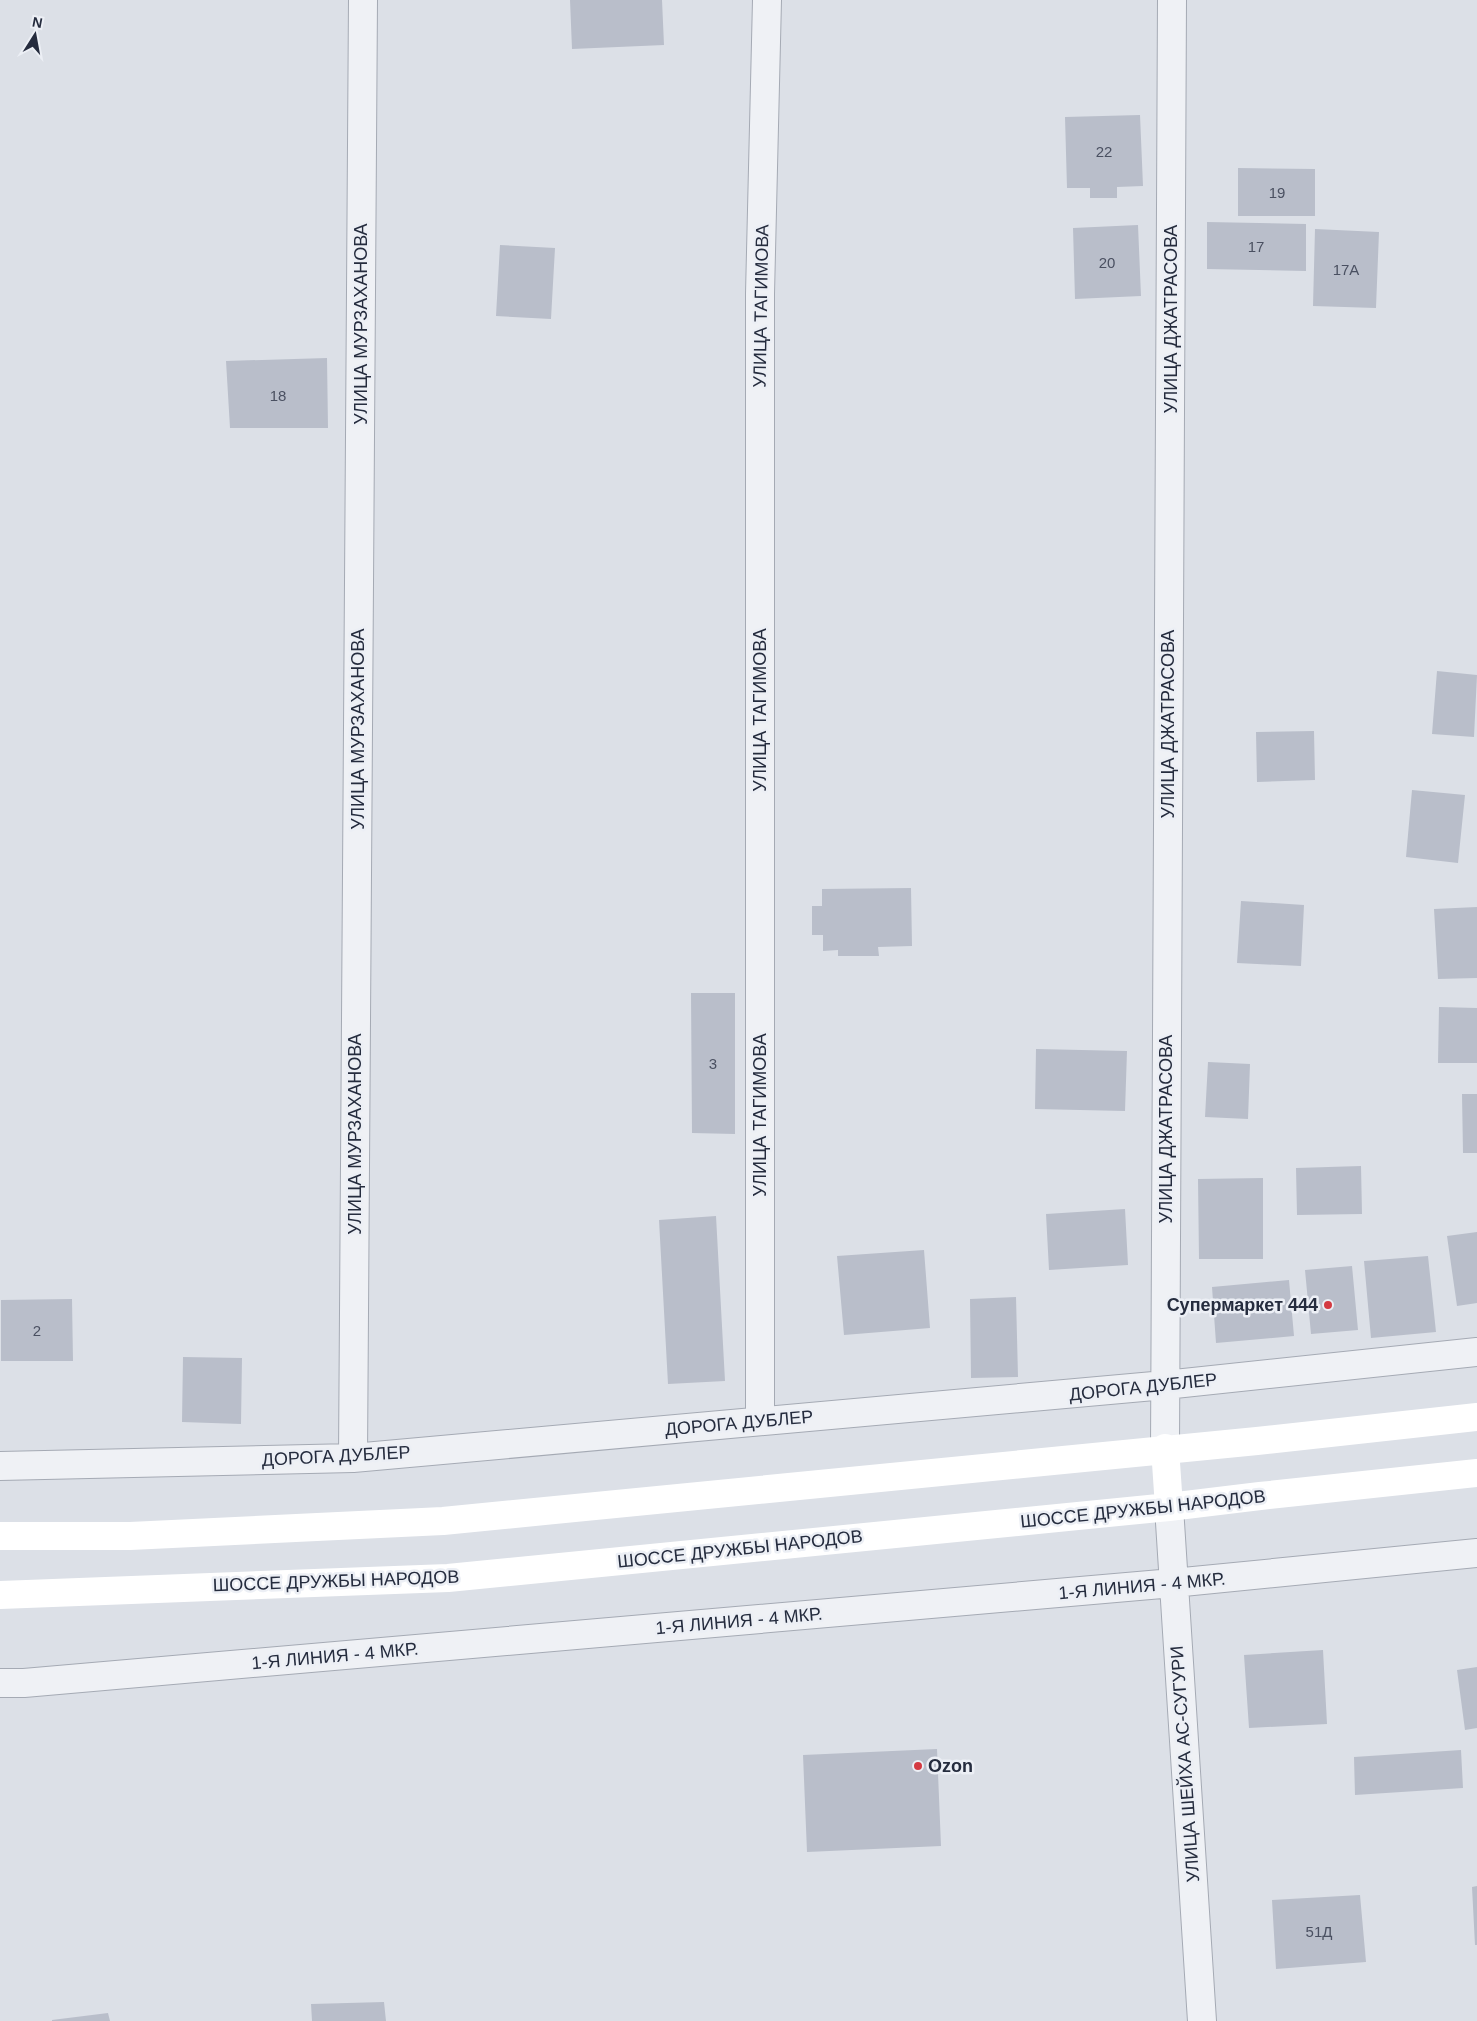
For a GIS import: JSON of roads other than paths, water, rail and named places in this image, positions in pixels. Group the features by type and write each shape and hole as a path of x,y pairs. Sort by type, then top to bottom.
{"main road":[{"path":"0,1536 130,1536 443,1521 1165,1448 1257,1441 1477,1417"},
{"path":"1165,1448 1169,1508"},
{"name":"ШОССЕ ДРУЖБЫ НАРОДОВ","path":"0,1594 448,1578 1169,1508 1260,1496 1477,1473"}],"street":[{"name":"УЛИЦА МУРЗАХАНОВА","path":"353,1458 363,0"},
{"name":"УЛИЦА ТАГИМОВА","path":"760,1421 760,294 767,0"},
{"name":"УЛИЦА ДЖАТРАСОВА","path":"1165,1448 1172,0"},
{"name":"ДОРОГА ДУБЛЕР","path":"0,1466 353,1458 1165,1386 1477,1352"},
{"name":"УЛИЦА ШЕЙХА АС-СУГУРИ","path":"1169,1508 1202,2021"},
{"name":"1-Я ЛИНИЯ - 4 МКР.","path":"0,1683 24,1683 1173,1583 1477,1553"}],"place":[{"name":"Супермаркет 444","path":"1328,1305"},
{"name":"Ozon","path":"918,1766"}]}
